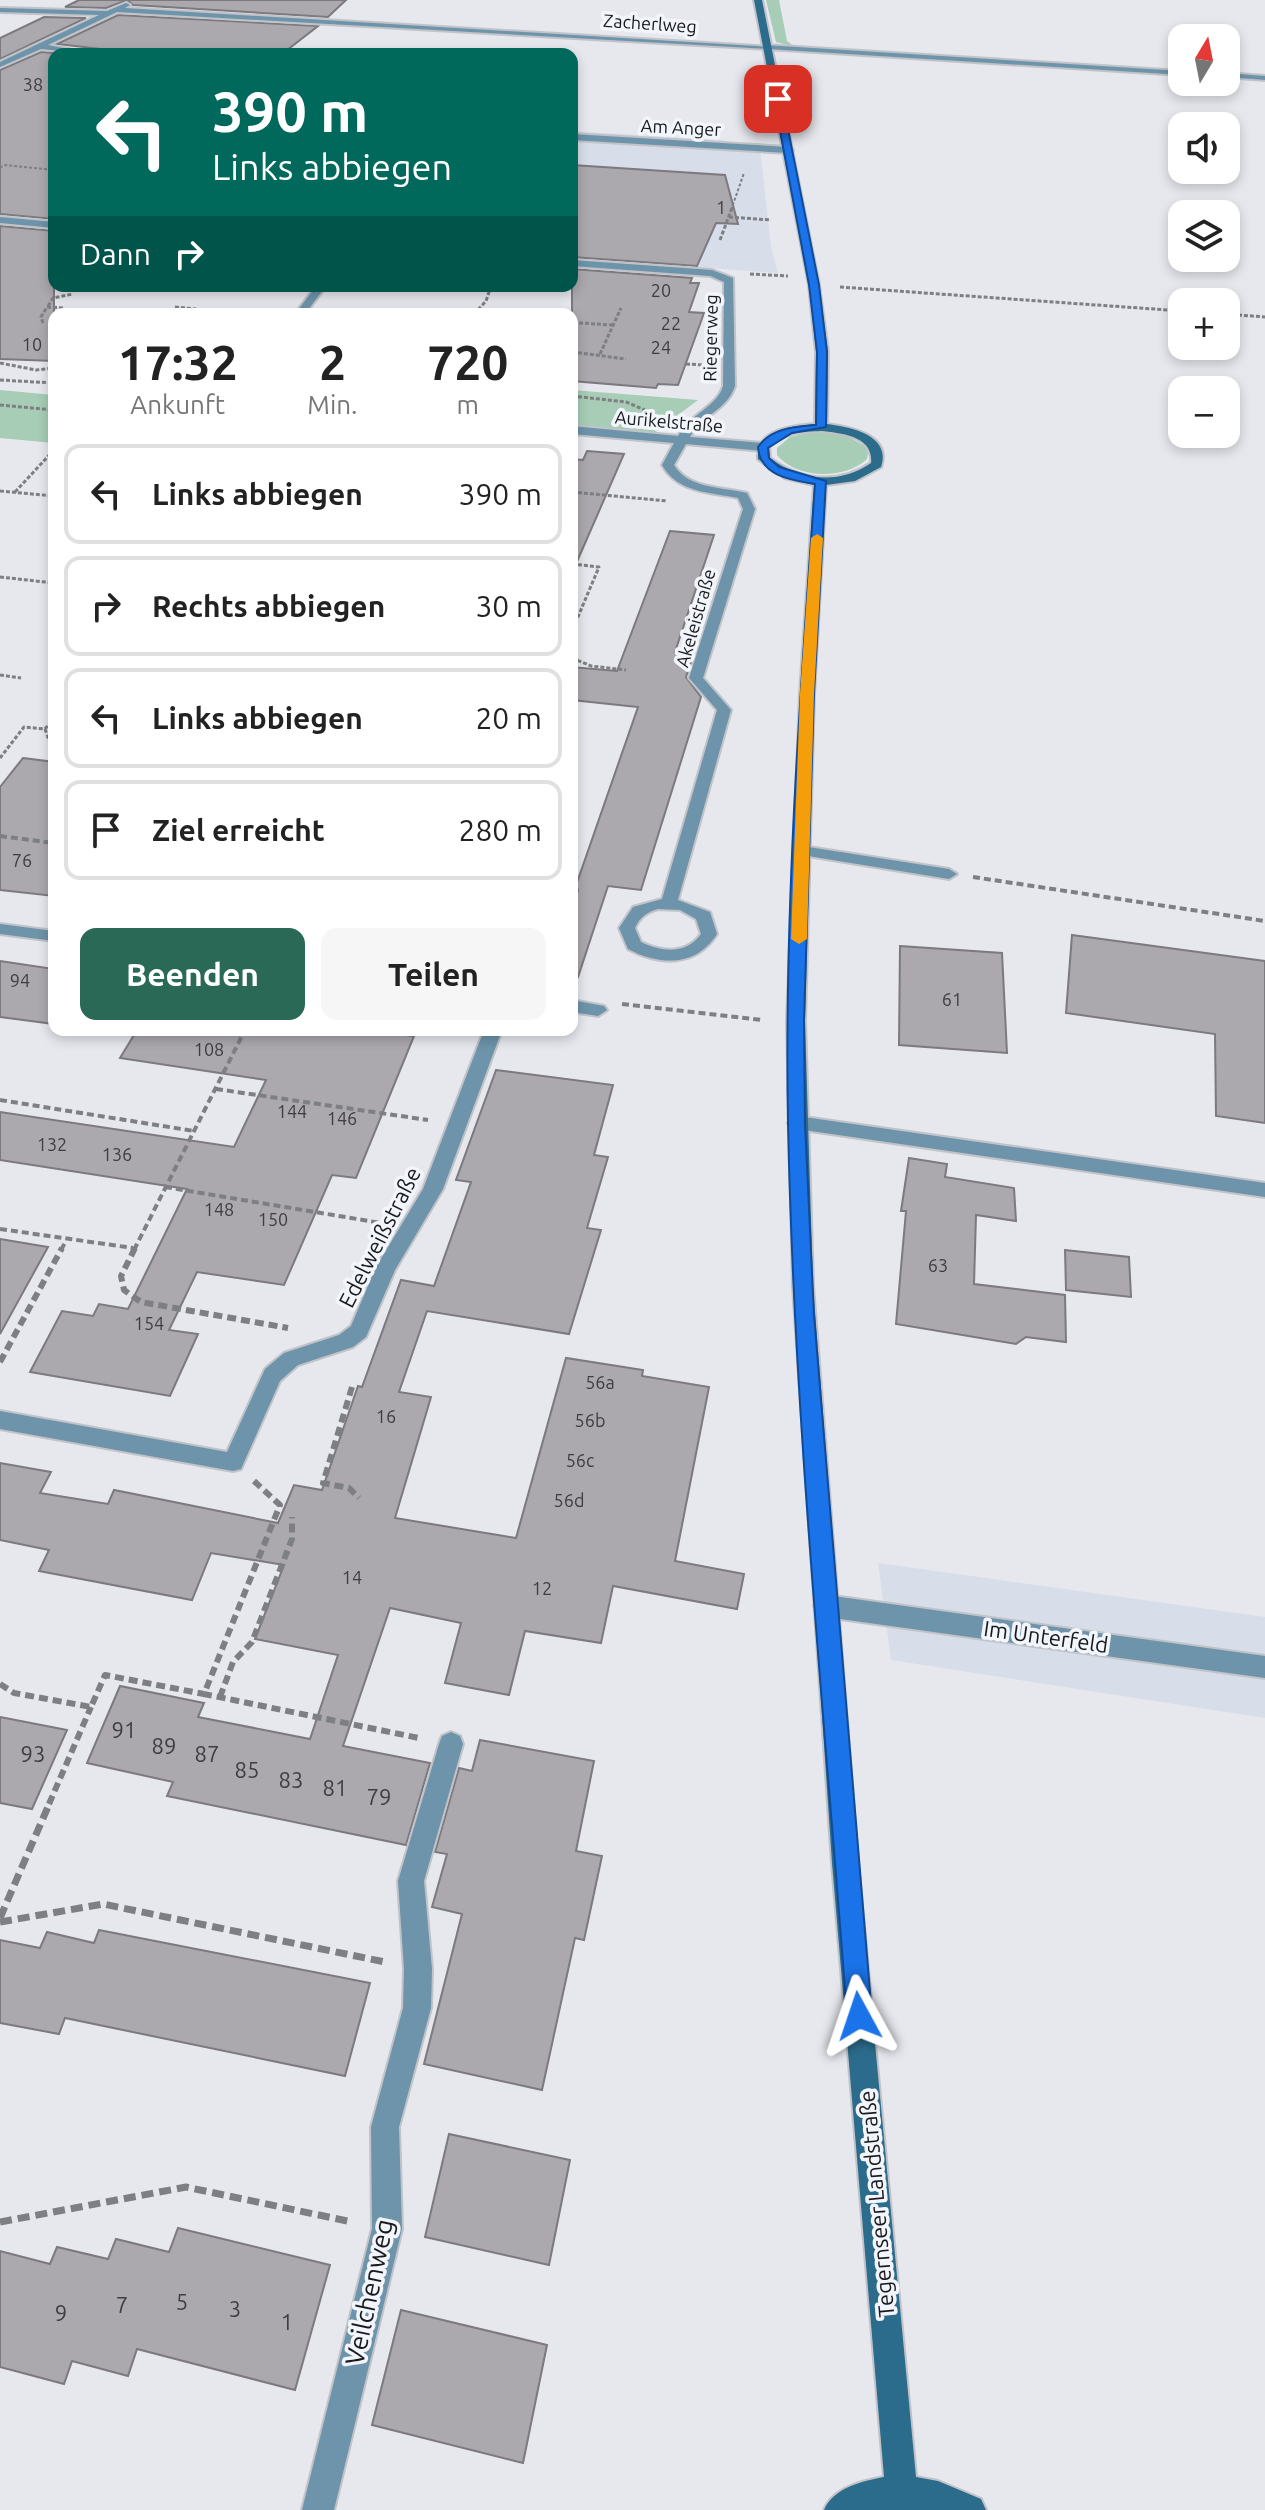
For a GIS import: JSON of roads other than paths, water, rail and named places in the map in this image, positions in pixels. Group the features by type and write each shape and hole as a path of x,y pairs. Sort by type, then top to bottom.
{"main road":[{"path":"758,0 814,285 822,352 821,427"},
{"path":"821,427 855,433 877,447 880,456 877,464 856,477 820,481 795,478 775,470 764,459 763,447 768,440 790,430 821,427"},
{"name":"Tegernseer Landstraße","path":"820,481 802,851 797,1123 803,1286 826,1606 901,2489"},
{"path":"840,2510 853,2501 901,2489 949,2498 970,2510"}],"street":[{"path":"0,65 136,0"},
{"name":"Zacherlweg","path":"0,10 112,12 1168,72"},
{"path":"40,46 52,48"},
{"path":"1240,76 1265,78"},
{"name":"Am Anger","path":"578,137 788,150"},
{"path":"0,220 48,224"},
{"name":"Riegerweg","path":"578,263 712,273 729,280 729,386 725,399 692,422 682,440"},
{"name":"Aurikelstraße","path":"578,431 763,447"},
{"name":"Akeleistraße","path":"669,903 724,710 696,678 749,509 743,496 684,484 672,477 668,465 682,440"},
{"path":"802,851 949,874"},
{"path":"669,903 683,905 704,916 709,934 705,942 685,954 671,956 657,955 634,945 628,937 630,919 648,906 669,903"},
{"path":"0,929 48,935"},
{"path":"578,1007 598,1010"},
{"name":"Edelweißstraße","path":"0,1420 233,1462 272,1375 291,1359 346,1341 359,1331 386,1267 433,1189 491,1036"},
{"path":"797,1123 1265,1190"},
{"name":"Im Unterfeld","path":"826,1606 1265,1667"},
{"name":"Veilchenweg","path":"318,2510 387,2229 385,2127 417,2008 418,1969 411,1881 451,1744"}]}
